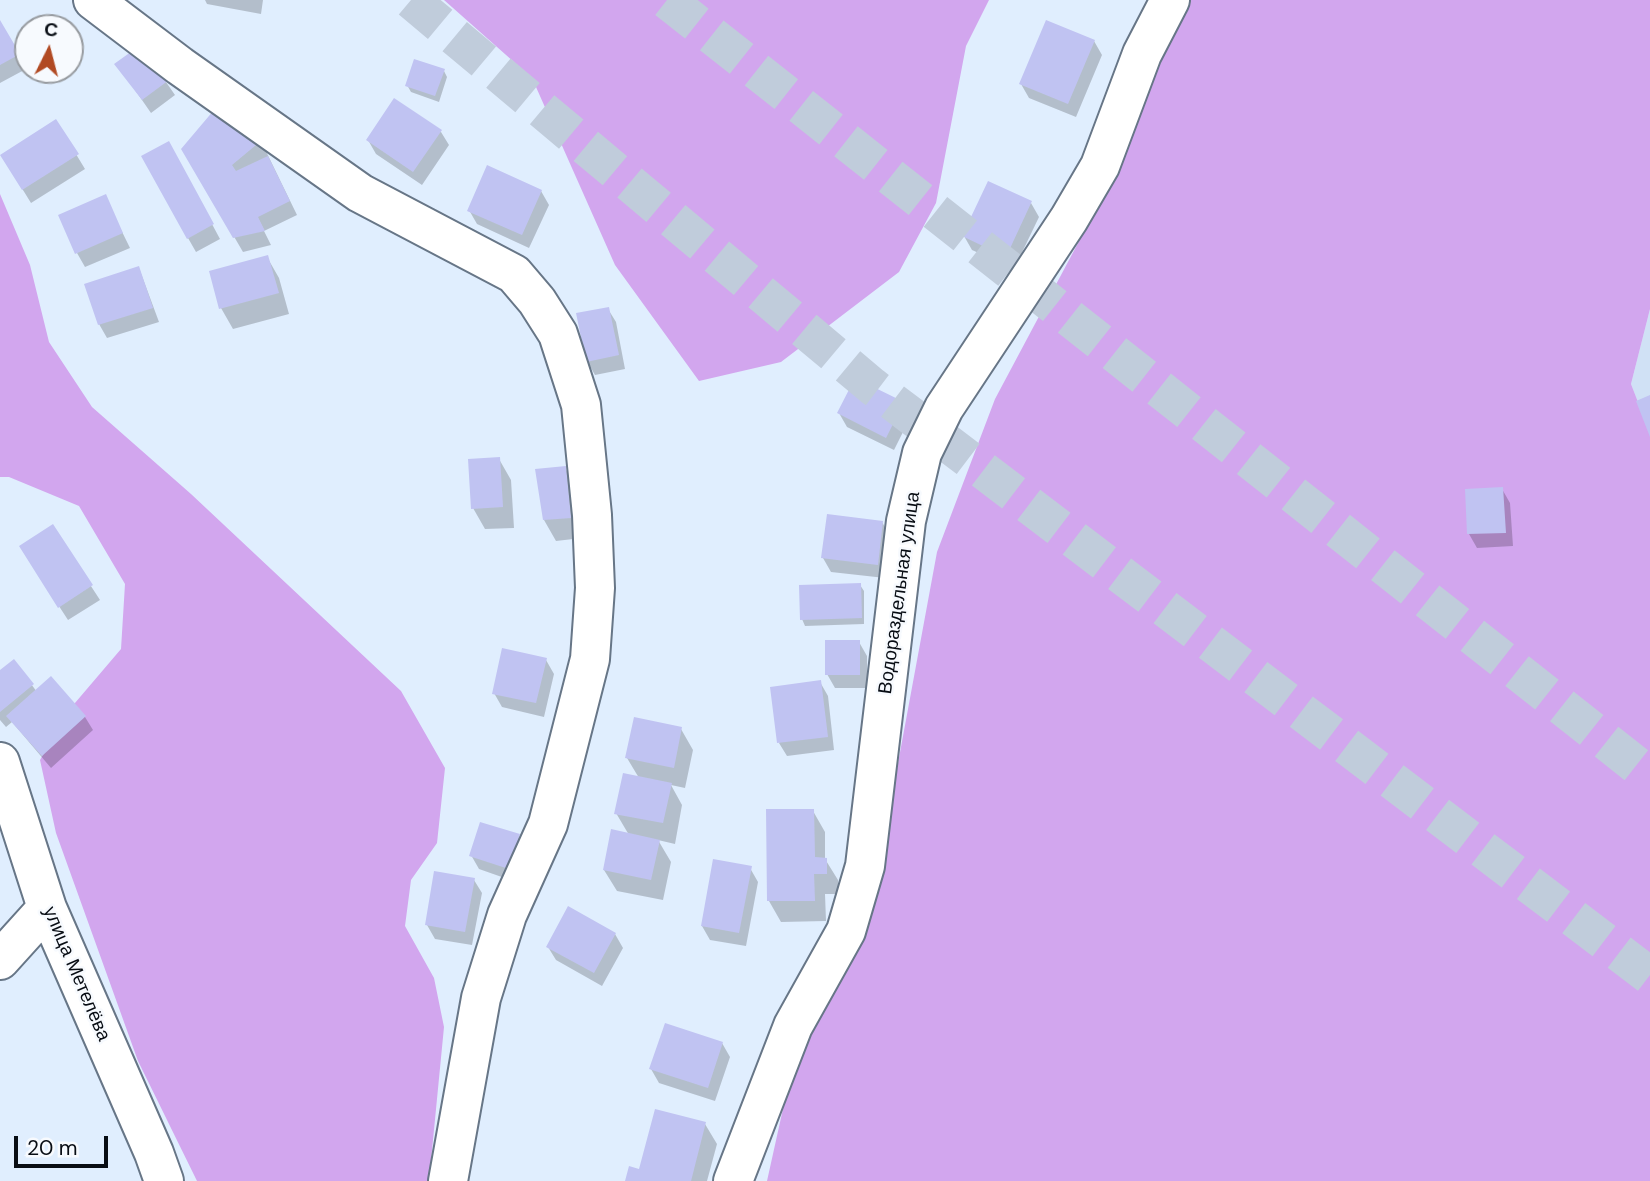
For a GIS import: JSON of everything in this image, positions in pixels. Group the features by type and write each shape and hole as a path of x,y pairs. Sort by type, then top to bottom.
{"street":[{"path":"93,0 360,194 514,274 537,301 558,334 581,405 593,527 595,588 590,659 548,824 507,915 481,998 448,1181"},
{"name":"Водораздельная улица","path":"733,1181 793,1026 846,931 859,893 865,866 906,520 922,453 944,408 1069,219 1100,166 1142,54 1170,0"},
{"name":"улица Метелёва","path":"0,762 47,908 164,1181"},
{"path":"0,960 47,908"}],"shaded area":[{"path":"444,0 989,0 966,46 936,203 899,272 781,362 699,381 615,265 532,78"},
{"path":"1165,0 1650,0 1650,309 1631,384 1650,433 1650,1181 767,1181 800,1032 850,953 876,898 884,839 937,552 995,399 1085,230"},
{"path":"0,194 30,265 49,342 92,407 191,494 401,691 445,768 437,843 411,880 405,926 434,978 444,1027 429,1181 197,1181 138,1061 56,833 40,760 69,710 121,649 125,584 79,506 9,477 0,477"},
{"path":"1650,309 1650,433 1631,384"}],"building":[{"path":"0,20 14,44 14,57 0,65"},
{"path":"1046,20 1095,40 1068,104 1019,84"},
{"path":"142,44 169,80 142,100 114,64"},
{"path":"414,59 445,69 435,96 405,86"},
{"path":"394,98 442,130 413,172 366,140"},
{"path":"214,110 262,140 232,165 236,171 268,156 290,201 258,217 265,231 233,238 181,149"},
{"path":"56,119 79,154 22,190 0,155"},
{"path":"169,141 214,224 187,239 141,156"},
{"path":"487,165 542,190 522,235 467,211"},
{"path":"988,181 1032,201 1006,257 962,236"},
{"path":"106,194 123,233 75,254 58,215"},
{"path":"268,255 279,293 219,309 209,271"},
{"path":"139,266 153,308 98,325 84,284"},
{"path":"609,307 619,355 586,362 576,313"},
{"path":"855,378 904,402 886,438 837,413"},
{"path":"1650,395 1650,437 1636,401"},
{"path":"500,457 503,507 471,509 468,459"},
{"path":"566,466 571,518 543,520 535,469"},
{"path":"1503,487 1506,533 1467,534 1465,489"},
{"path":"827,514 883,521 878,565 821,558"},
{"path":"53,524 93,585 58,608 19,546"},
{"path":"861,583 862,618 800,620 799,585"},
{"path":"825,640 860,640 860,675 825,675"},
{"path":"502,648 547,658 536,703 492,694"},
{"path":"14,659 34,684 0,712 0,670"},
{"path":"51,676 86,716 42,756 6,716"},
{"path":"821,680 828,737 777,743 770,687"},
{"path":"634,717 682,727 674,768 625,758"},
{"path":"623,773 672,783 663,823 614,814"},
{"path":"766,809 814,809 815,857 827,858 827,874 814,874 815,901 767,901"},
{"path":"480,822 520,834 509,869 469,856"},
{"path":"611,829 660,840 651,880 603,870"},
{"path":"713,859 752,866 739,933 701,926"},
{"path":"434,871 475,878 465,932 425,925"},
{"path":"568,906 616,933 594,973 546,947"},
{"path":"665,1023 723,1042 708,1088 649,1069"},
{"path":"655,1109 706,1122 691,1181 625,1181 629,1166 639,1169"}],"tunnel":[{"path":"411,0 872,386 1650,976"},
{"path":"667,0 1650,776"}]}
